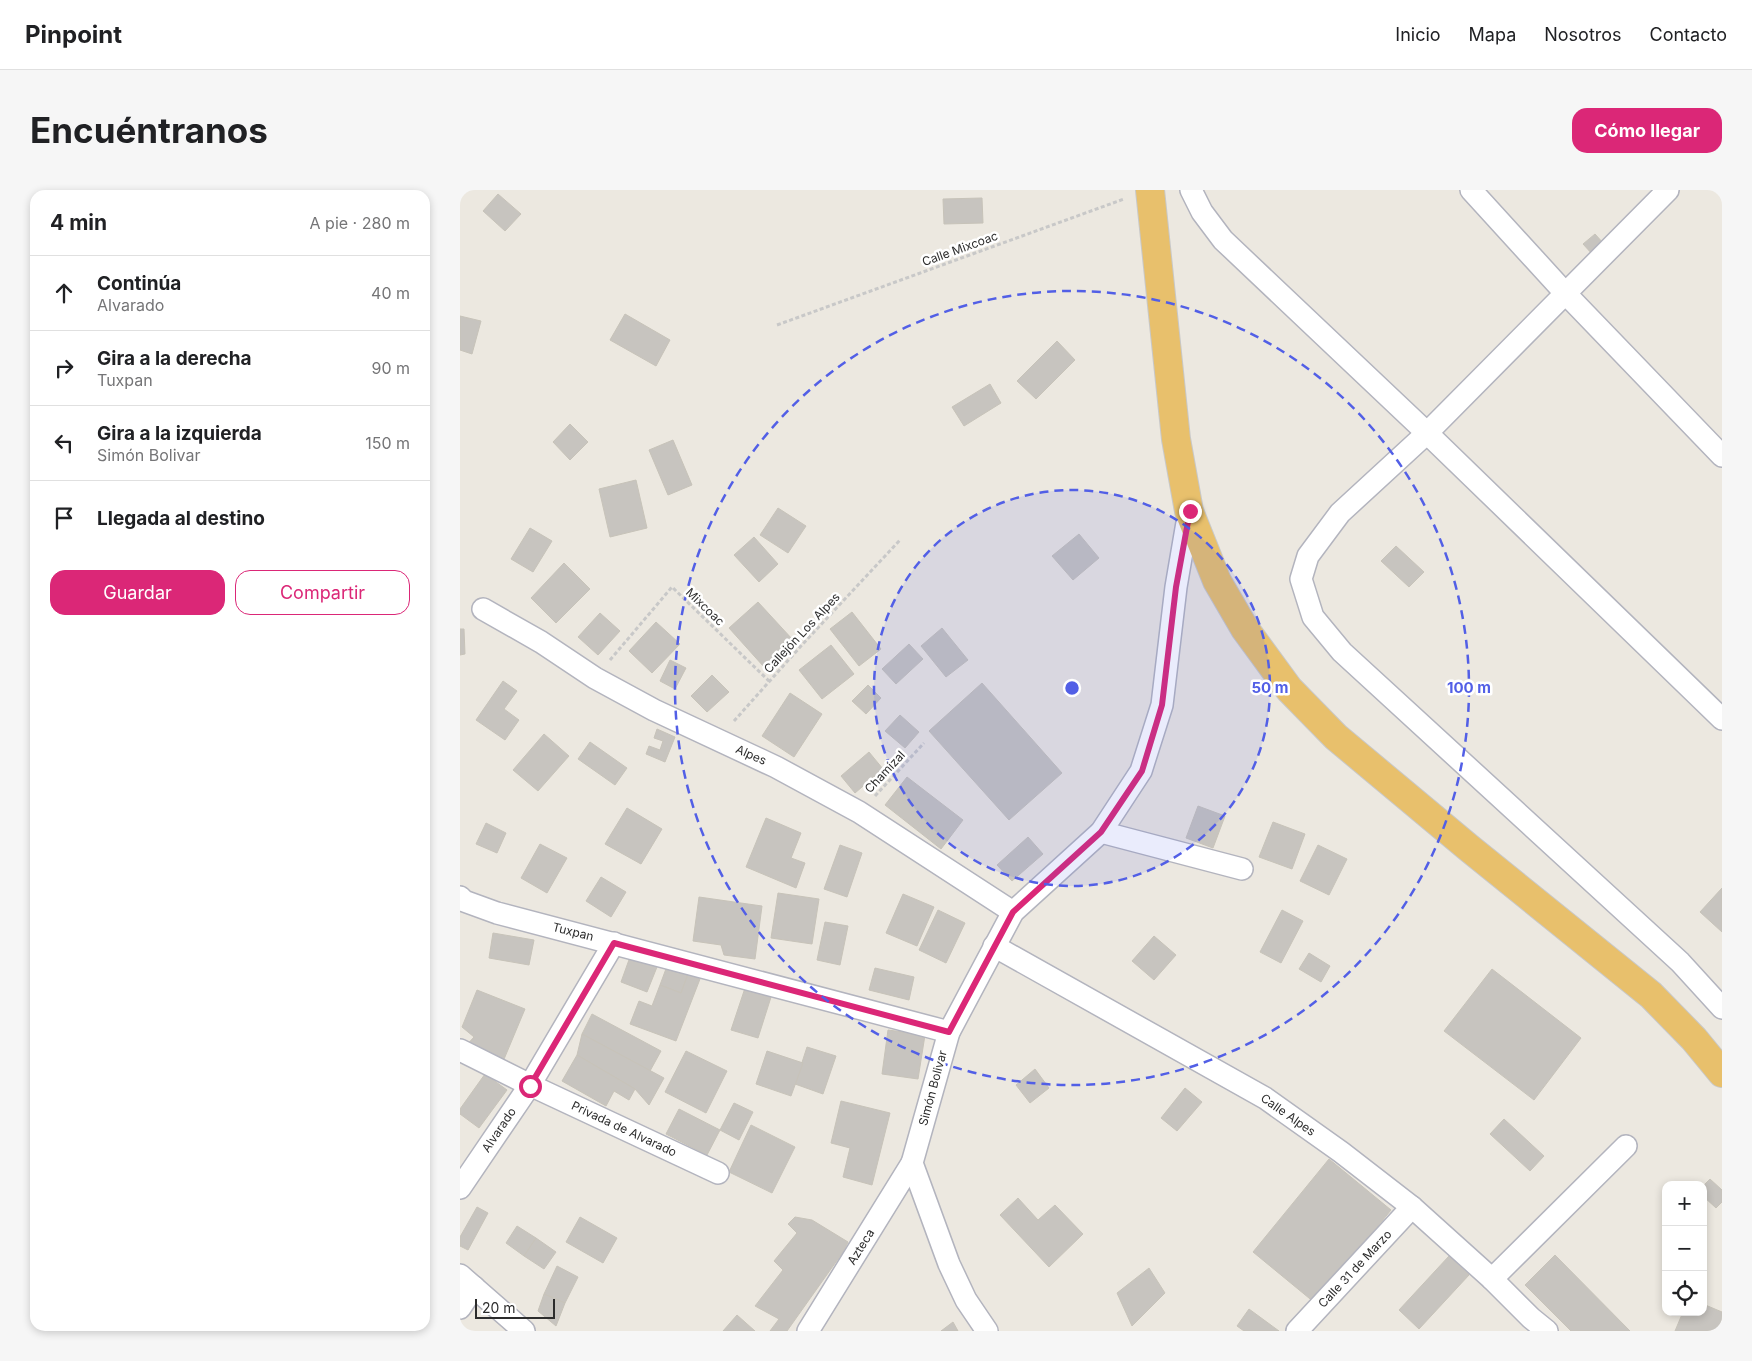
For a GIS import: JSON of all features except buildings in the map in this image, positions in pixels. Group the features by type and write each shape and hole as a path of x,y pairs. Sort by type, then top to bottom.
{"highway":[{"path":"1140,193 1176,439 1190,511 1217,581 1245,628 1289,689 1336,737 1469,848 1651,995 1694,1039 1722,1073"}],"street":[{"path":"1191,190 1202,212 1223,240 1427,433 1722,719"},
{"path":"1471,190 1566,294 1722,456"},
{"path":"1668,190 1427,433 1340,513 1308,556 1300,580 1313,617 1342,652 1680,962 1722,1008"},
{"name":"Simón Bolivar","path":"912,1163 949,1032 1013,912 1101,832 1142,771 1162,705 1176,587 1190,511"},
{"name":"Alpes","path":"483,609 541,642 596,678 654,710 776,767 859,812 1013,912"},
{"path":"1101,832 1242,869"},
{"name":"Tuxpan","path":"460,897 497,913 949,1032"},
{"name":"Alvarado","path":"460,1188 530,1086 614,943"},
{"name":"Calle Alpes","path":"994,946 1265,1098 1341,1152 1412,1207 1547,1331"},
{"name":"Privada de Alvarado","path":"460,1050 530,1086 718,1173"},
{"path":"1492,1279 1626,1146"},
{"path":"912,1163 949,1264 966,1300 987,1331"},
{"name":"Azteca","path":"808,1331 912,1163"},
{"name":"Calle 31 de Marzo","path":"1297,1331 1412,1207"},
{"path":"460,1308 467,1281 524,1331"}],"path":[{"name":"Calle Mixcoac","path":"777,325 1140,193"},
{"name":"Callejón Los Alpes","path":"718,740 769,681 901,539"},
{"name":"Mixcoac","path":"596,678 672,587 769,681"},
{"name":"Chamizal","path":"859,812 924,743"}],"route":[{"path":"530,1086 614,943 949,1032 1013,912 1101,832 1142,771 1162,705 1176,587 1190,511"}]}
